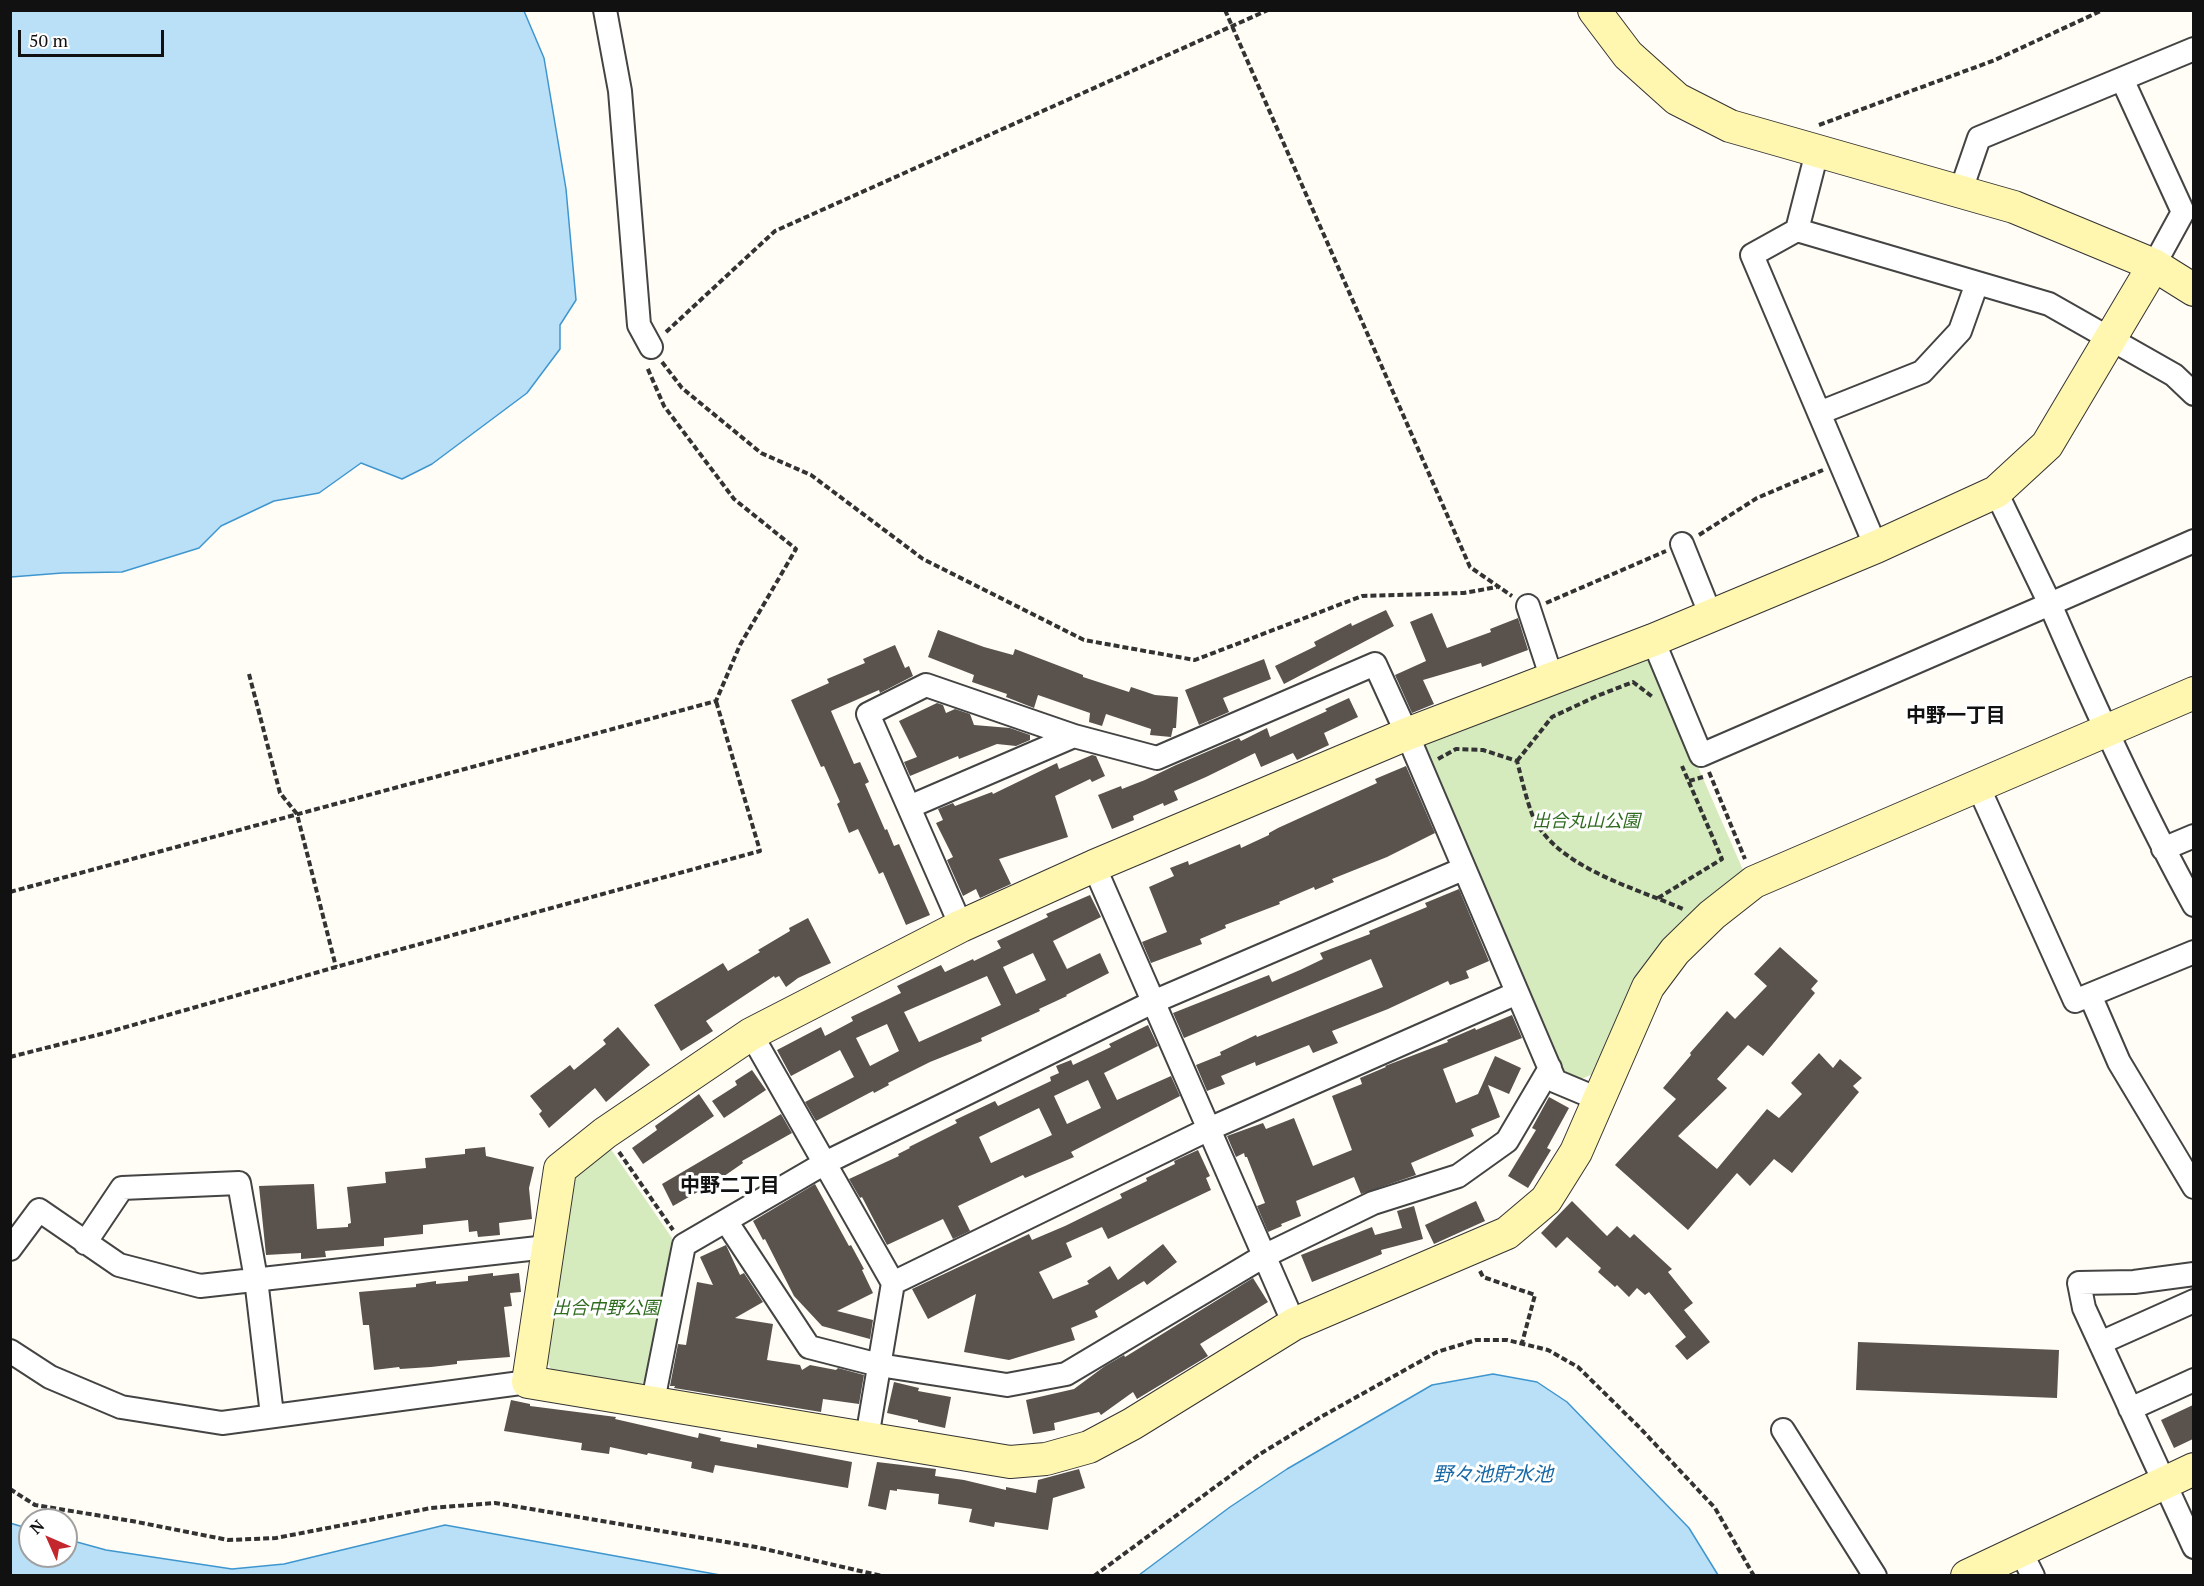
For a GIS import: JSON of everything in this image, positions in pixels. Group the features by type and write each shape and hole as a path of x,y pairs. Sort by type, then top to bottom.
{"street":[{"path":"605,10 620,91 639,325 651,346"},
{"path":"1594,10 1628,55 1677,99 1730,126 2014,207 2154,265 2193,290"},
{"path":"1960,192 1979,138 2193,49"},
{"path":"528,1382 560,1169 605,1133 751,1034 961,926 1094,866 1407,734 1711,616 1876,547 1996,492 2047,445 2183,213 2122,79"},
{"path":"1797,230 1807,149"},
{"path":"1876,547 1752,255 1797,230 2049,304 2174,375 2193,394"},
{"path":"1819,413 1922,372 1960,331 1977,283"},
{"path":"1996,492 2050,604 2105,731 2193,905"},
{"path":"1653,640 1697,763 2193,541"},
{"path":"1682,544 1711,616"},
{"path":"1528,606 1552,679"},
{"path":"961,926 868,714 926,685 1074,736 1157,758 1375,664 1554,1081 1598,1099"},
{"path":"10,1351 50,1377 121,1407 222,1423 528,1382 1010,1462 1046,1459 1089,1447 1132,1424 1294,1324 1507,1233 1546,1200 1576,1152 1648,987 1675,951 1707,920 1754,882 2193,693"},
{"path":"909,807 1074,736"},
{"path":"1978,786 2075,1001 2193,952"},
{"path":"2163,849 2193,836"},
{"path":"1094,866 1294,1324"},
{"path":"653,1401 684,1245 825,1162 1153,1002 1463,869"},
{"path":"892,1283 1209,1129 1516,993"},
{"path":"2090,994 2119,1062 2193,1187"},
{"path":"751,1034 892,1283 867,1438"},
{"path":"726,1221 809,1347 879,1365 1007,1385 1066,1374 1264,1256 1373,1203 1458,1176 1507,1141 1550,1068"},
{"path":"85,1242 122,1188 238,1183 256,1279 272,1415"},
{"path":"10,1249 39,1210 119,1265 200,1286 547,1247"},
{"path":"2193,1274 2134,1282 2079,1283 2084,1308 2193,1547"},
{"path":"2100,1343 2193,1302"},
{"path":"2130,1409 2193,1380"},
{"path":"1783,1430 1875,1575"},
{"path":"1967,1575 2026,1563 2164,1482 2193,1469"}],"path":[{"path":"1224,10 1470,567 1528,606 1552,602 1682,544 1715,526 1757,498 1840,463"},
{"path":"10,1057 105,1033 760,851 716,701 740,645 796,549 734,499 664,406 642,355 775,231 1268,10"},
{"path":"1807,149 1817,126 1995,60 2103,10"},
{"path":"651,346 682,388 761,453 811,475 923,559 1084,640 1195,660 1362,596 1464,593 1498,586"},
{"path":"249,674 280,793 297,814 336,967"},
{"path":"1517,761 1552,717 1633,682 1654,698 1658,708"},
{"path":"10,892 716,701"},
{"path":"1421,768 1456,749 1484,750 1517,761"},
{"path":"1517,761 1537,826 1566,855 1612,880 1707,920"},
{"path":"1689,781 1697,763"},
{"path":"1658,898 1722,859 1689,781 1697,763"},
{"path":"1697,763 1754,882"},
{"path":"605,1133 684,1245"},
{"path":"1470,1248 1482,1276 1535,1295 1522,1343"},
{"path":"1094,1575 1260,1454 1437,1352 1476,1340 1507,1340 1522,1343 1548,1350 1578,1367 1640,1428 1715,1508 1754,1575"},
{"path":"10,1489 35,1505 228,1540 276,1538 431,1508 495,1503 756,1547 882,1575"}],"green space":[{"name":"出合丸山公園","path":"1650,657 1743,870 1703,902 1593,1074 1579,1080 1562,1075 1418,746"},
{"name":"出合中野公園","path":"610,1148 672,1238 649,1375 637,1390 551,1370 545,1356 576,1175"}],"water":[{"path":"11,10 524,11 544,58 566,189 576,300 560,325 560,349 527,393 432,464 402,479 361,463 319,493 274,501 221,526 199,548 122,572 11,577"},
{"name":"野々池貯水池","path":"1493,1374 1537,1382 1567,1402 1689,1528 1718,1575 1139,1575 1230,1507 1287,1469 1432,1385"},
{"path":"10,1523 18,1525 18,1568 78,1568 78,1542 106,1550 232,1569 284,1564 445,1525 720,1575 11,1575"}],"building":[{"path":"1386,610 1394,626 1284,684 1275,666 1316,646 1314,642 1351,623 1352,626"},
{"path":"1432,613 1447,648 1491,632 1490,629 1518,618 1528,650 1482,667 1481,663 1423,680 1434,704 1412,713 1395,675 1426,661 1410,622"},
{"path":"938,630 1013,655 1015,649 1083,675 1083,677 1129,692 1131,687 1155,695 1178,697 1176,728 1173,728 1171,737 1150,735 1151,729 1106,714 1102,726 1089,722 1090,713 1038,695 1034,708 1006,697 1007,694 972,682 974,675 928,657"},
{"path":"895,645 905,668 909,666 913,676 880,693 879,690 831,711 854,764 860,762 869,782 865,784 885,830 887,829 894,846 899,844 930,915 906,925 883,872 879,874 858,829 849,833 837,804 840,802 824,766 821,767 791,700 829,683 827,679 865,663 863,659"},
{"path":"1264,659 1271,679 1223,698 1229,712 1199,725 1185,690"},
{"path":"1349,698 1358,717 1324,733 1329,745 1297,760 1293,753 1261,767 1255,753 1174,791 1178,800 1164,806 1163,803 1133,816 1134,820 1112,829 1098,795 1145,780 1267,728 1270,737 1327,711 1325,709"},
{"path":"937,703 943,705 946,713 955,709 970,714 974,725 1010,728 1030,735 1030,740 1016,746 997,744 959,759 958,756 910,776 904,762 917,757 899,721"},
{"path":"1092,755 1096,756 1105,776 1092,782 1090,779 1055,796 1068,837 999,859 1011,884 980,898 976,889 963,896 947,860 953,857 936,823 943,820 938,809 953,803 955,806 992,792 993,794 1057,763 1059,769"},
{"path":"1406,766 1435,833 1387,857 1332,879 1334,882 1315,890 1314,887 1279,902 1280,904 1225,925 1226,928 1200,939 1202,944 1151,963 1142,942 1167,932 1149,887 1174,876 1170,868 1188,861 1189,865 1240,844 1241,848 1269,835 1278,828 1377,783 1375,779"},
{"path":"1459,889 1489,961 1466,971 1469,978 1450,985 1448,981 1388,1009 1332,1031 1338,1043 1313,1053 1309,1045 1256,1066 1255,1062 1221,1076 1225,1084 1207,1091 1196,1065 1221,1055 1220,1052 1256,1035 1257,1037 1383,987 1371,959 1184,1038 1173,1013 1269,975 1272,982 1300,970 1323,959 1320,953 1370,934 1369,931 1427,907 1425,903"},
{"path":"1090,895 1101,917 1053,941 1067,969 1100,953 1109,973 1039,1009 1040,1011 981,1038 982,1041 930,1062 816,1121 805,1102 854,1077 840,1050 791,1076 777,1050 821,1027 825,1036 853,1021 851,1017 901,993 897,986 941,965 945,972 1001,948 997,941 1048,917 1046,914","holes":["1033,953 1046,980 1016,994 1003,967","987,976 1001,1005 919,1042 904,1012","887,1024 899,1051 870,1066 856,1038"]},
{"path":"808,918 831,963 798,978 786,987 779,976 775,978 774,976 706,1021 713,1031 681,1051 654,1005 723,963 728,971 790,931 789,928"},
{"path":"1780,947 1818,981 1811,989 1815,993 1763,1056 1748,1045 1717,1079 1727,1088 1678,1136 1717,1169 1767,1109 1779,1118 1802,1094 1791,1083 1819,1053 1833,1068 1840,1059 1862,1078 1853,1086 1859,1092 1792,1173 1774,1159 1750,1186 1737,1173 1688,1230 1615,1165 1676,1099 1663,1088 1691,1055 1690,1053 1727,1011 1735,1019 1767,986 1754,974"},
{"path":"1512,1015 1522,1038 1443,1069 1456,1103 1478,1094 1495,1056 1521,1068 1509,1094 1488,1085 1500,1117 1471,1129 1474,1136 1411,1163 1416,1175 1361,1194 1354,1177 1296,1201 1301,1216 1268,1232 1257,1206 1265,1203 1247,1157 1244,1153 1236,1157 1227,1136 1263,1123 1266,1129 1294,1118 1313,1166 1352,1150 1332,1096 1362,1084 1360,1078 1385,1066"},
{"path":"1148,1025 1158,1046 1104,1073 1117,1100 1171,1076 1180,1096 1071,1152 1074,1157 1025,1178 1023,1175 958,1206 970,1231 953,1239 943,1219 887,1245 862,1197 860,1198 849,1179 899,1156 898,1154 909,1147 957,1123 955,1120 995,1101 998,1106 1051,1081 1050,1077 1059,1073 1056,1066 1071,1060 1073,1065 1111,1047 1109,1044","holes":["1088,1080 1101,1108 1067,1124 1054,1096","1039,1108 1052,1135 991,1163 979,1137"]},
{"path":"618,1027 650,1065 606,1102 595,1088 549,1128 539,1114 542,1111 530,1096 570,1065 574,1070 606,1044 603,1040"},
{"path":"752,1070 766,1090 724,1118 712,1101 737,1085 735,1081"},
{"path":"699,1094 714,1116 643,1164 632,1148 657,1130 655,1126"},
{"path":"1549,1097 1569,1108 1547,1148 1551,1150 1528,1188 1508,1176 1536,1130 1532,1128"},
{"path":"781,1114 792,1133 742,1161 743,1163 717,1181 673,1206 662,1184"},
{"path":"485,1147 486,1156 534,1167 529,1188 532,1219 499,1223 500,1235 478,1237 477,1231 469,1232 468,1220 423,1225 423,1234 384,1238 384,1246 325,1251 326,1257 301,1259 301,1253 266,1255 259,1186 314,1184 317,1229 348,1227 351,1223 347,1187 386,1183 385,1172 426,1168 425,1158 465,1154 465,1149"},
{"path":"1198,1150 1210,1176 1206,1178 1211,1190 1108,1239 1102,1227 1066,1243 1072,1257 1039,1272 1053,1299 1089,1284 1087,1281 1110,1266 1118,1280 1163,1244 1177,1262 1147,1285 1144,1281 1095,1311 1098,1317 1071,1328 1075,1340 1009,1360 964,1352 976,1294 928,1319 912,1289 1029,1234 1032,1240 1065,1226 1122,1198 1120,1194 1175,1164 1174,1161"},
{"path":"815,1184 864,1269 862,1270 873,1293 837,1311 873,1320 870,1339 822,1326 794,1296 765,1239 763,1240 753,1221"},
{"path":"1476,1201 1485,1221 1434,1244 1425,1225"},
{"path":"1572,1201 1607,1236 1617,1226 1630,1238 1634,1234 1672,1269 1668,1272 1693,1303 1684,1310 1710,1342 1687,1360 1675,1346 1686,1337 1649,1292 1645,1295 1637,1288 1629,1297 1617,1285 1615,1287 1598,1272 1601,1268 1567,1237 1556,1248 1541,1233"},
{"path":"1414,1206 1423,1239 1381,1250 1382,1254 1312,1282 1301,1255 1372,1227 1375,1235 1402,1228 1397,1211"},
{"path":"726,1245 740,1275 744,1273 763,1302 735,1318 773,1324 767,1360 800,1365 802,1370 810,1365 836,1370 838,1368 864,1375 859,1404 823,1399 821,1412 670,1386 678,1344 686,1345 697,1282 713,1285 700,1257"},
{"path":"493,1273 493,1276 519,1273 521,1292 510,1293 512,1306 504,1307 510,1357 457,1361 457,1364 431,1367 374,1370 369,1325 363,1325 359,1292 416,1287 416,1284 436,1281 436,1284 468,1281 468,1276"},
{"path":"1253,1278 1268,1302 1200,1344 1208,1356 1137,1399 1133,1392 1101,1415 1099,1412 1054,1423 1055,1430 1033,1434 1026,1400 1074,1389 1105,1366 1124,1355 1125,1357"},
{"path":"1858,1342 2059,1350 2057,1398 1856,1390"},
{"path":"894,1382 919,1388 918,1391 951,1397 945,1428 887,1413"},
{"path":"511,1400 530,1404 530,1406 616,1417 615,1419 698,1438 699,1433 721,1438 720,1441 757,1448 757,1444 852,1462 848,1488 715,1465 713,1473 691,1468 692,1462 648,1453 647,1455 610,1447 609,1454 581,1450 582,1443 504,1431"},
{"path":"2193,1405 2193,1439 2174,1448 2161,1420"},
{"path":"877,1462 936,1469 935,1476 1006,1490 1006,1487 1036,1493 1038,1480 1079,1469 1085,1488 1053,1498 1048,1530 995,1522 994,1527 969,1522 972,1509 938,1504 939,1494 890,1490 886,1510 868,1506"}],"district":[{"name":"中野一丁目","path":"1956,716"},
{"name":"中野二丁目","path":"730,1186"}]}
